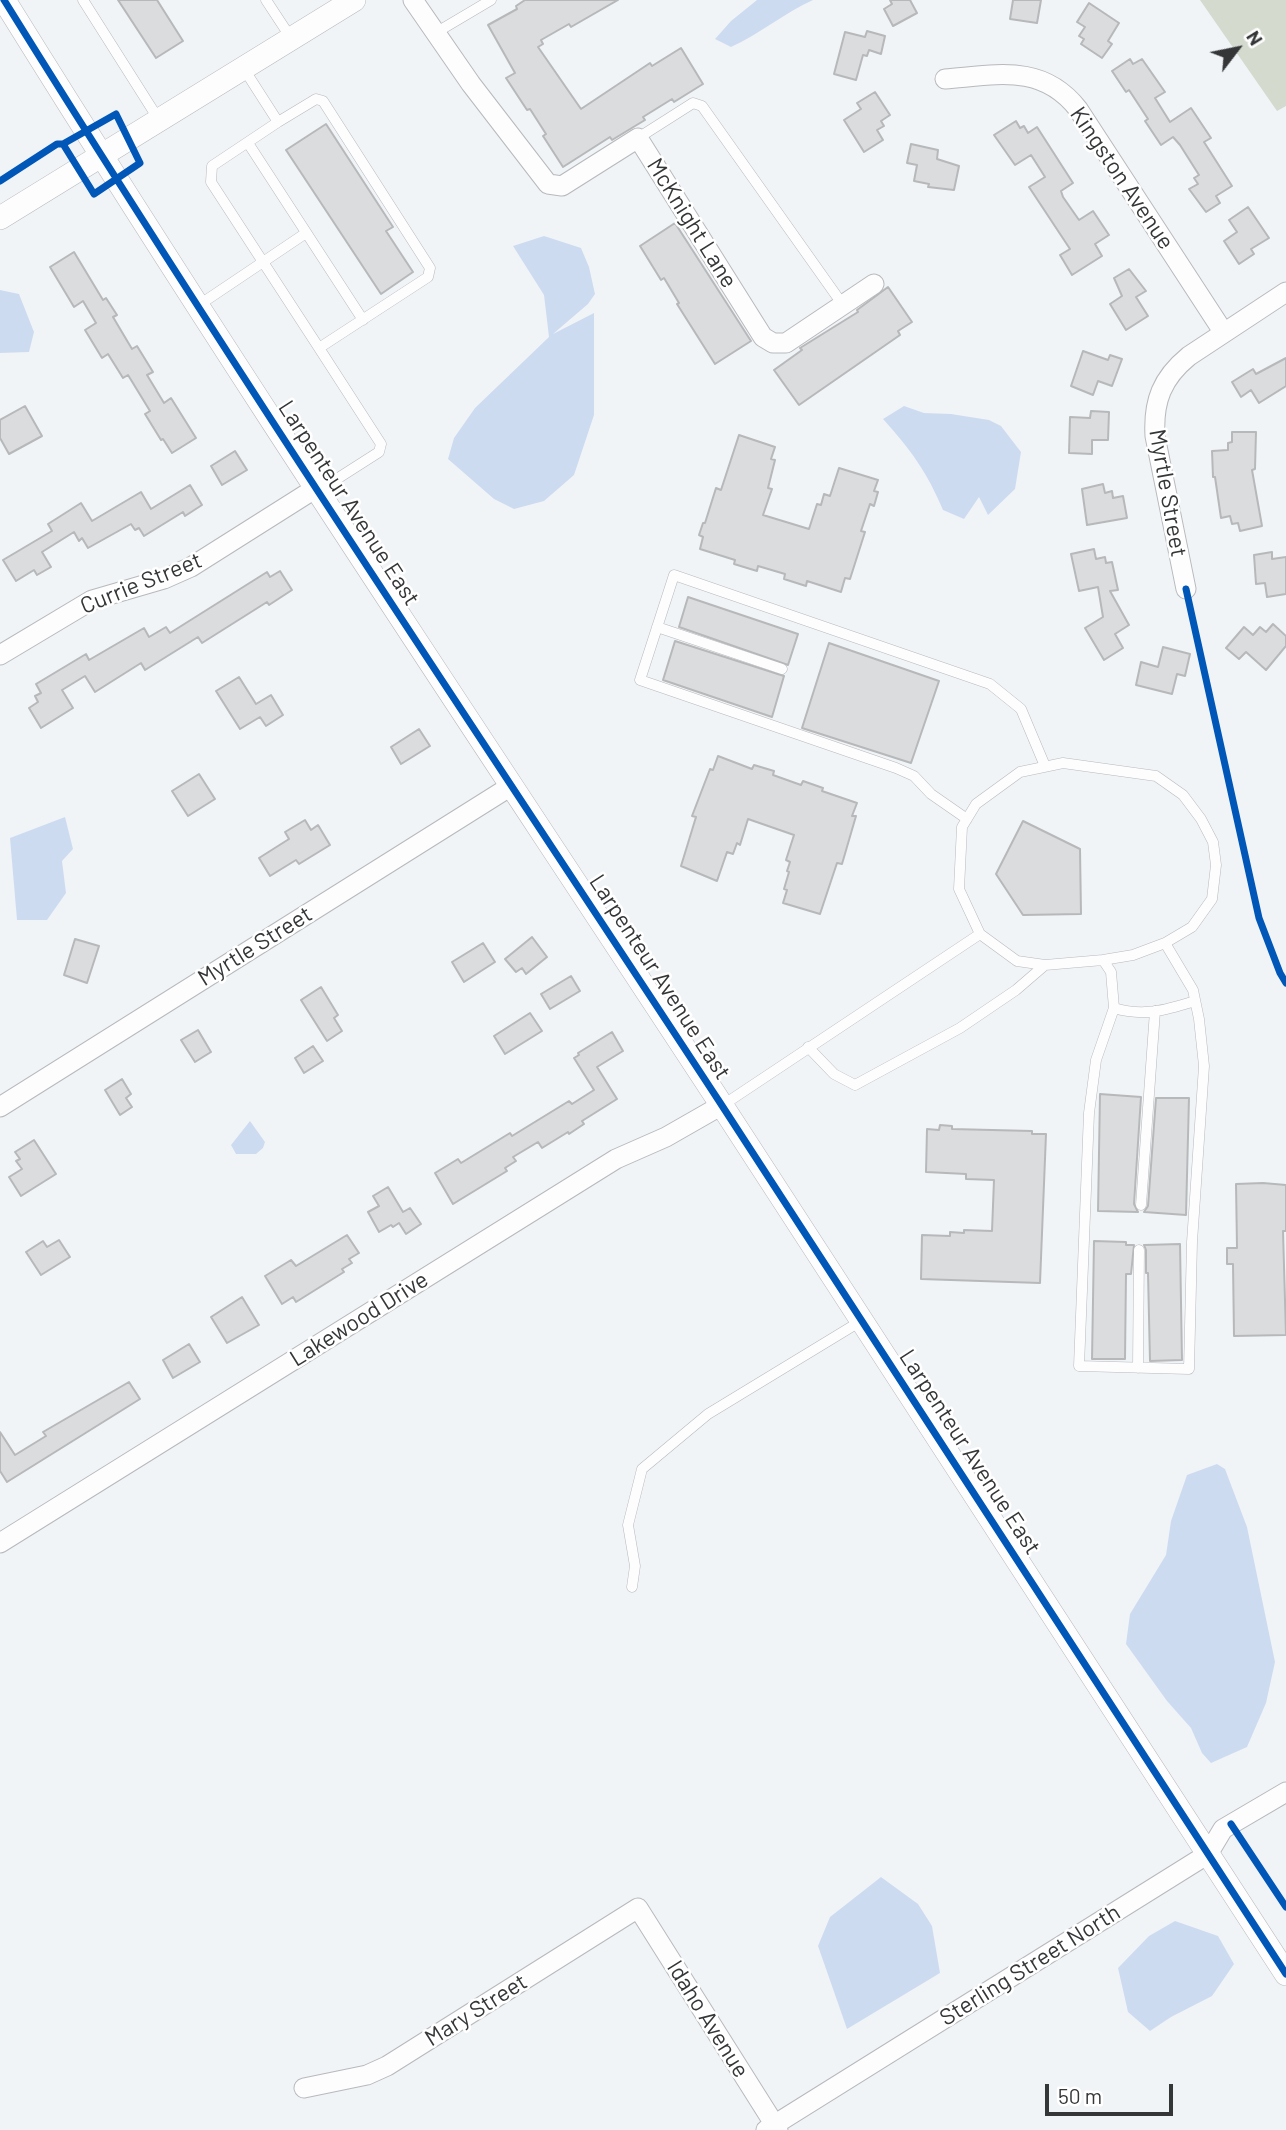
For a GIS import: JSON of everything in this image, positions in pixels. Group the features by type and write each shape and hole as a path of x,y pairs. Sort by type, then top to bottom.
{"street":[{"name":"Larpenteur Avenue East","path":"4,0 317,489 722,1105 1286,1974"},
{"path":"0,218 354,0"},
{"name":"McKnight Lane","path":"413,0 471,84 548,184 562,186 638,138 763,337 773,343 786,343 874,284"},
{"name":"Kingston Avenue","path":"945,79 1026,75 1059,90 1078,109 1224,333"},
{"name":"Myrtle Street","path":"1186,589 1155,436 1156,401 1174,368 1286,292"},
{"name":"Currie Street","path":"0,655 92,600 164,579 191,567 317,489"},
{"name":"Myrtle Street","path":"0,1107 511,786"},
{"name":"Lakewood Drive","path":"0,1542 616,1159 666,1137 722,1105"},
{"name":"Sterling Street North","path":"773,2128 1208,1854 1223,1829 1286,1792"},
{"name":"Idaho Avenue","path":"638,1908 773,2128"},
{"name":"Mary Street","path":"304,2088 368,2075 387,2066 638,1908"}],"lane":[{"path":"83,0 159,120"},
{"path":"266,0 291,39"},
{"path":"437,32 491,0"},
{"path":"243,68 278,122"},
{"path":"317,489 379,452 381,444 211,182 212,166 316,99 323,101 430,268 428,277 319,348"},
{"path":"638,138 693,103 702,106 844,304"},
{"path":"248,143 363,320"},
{"path":"198,305 306,233"},
{"path":"967,819 931,794 914,776 896,768 640,680 674,575 990,684 1021,709 1045,766"},
{"path":"657,627 782,669"},
{"path":"1063,763 1156,776 1183,795 1201,818 1213,842 1216,865 1213,899 1192,927 1165,943 1133,955 1045,965 1017,961 980,934 959,889 962,827 967,819 976,803 1020,772 1045,766 1063,763"},
{"path":"722,1105 980,934"},
{"path":"1104,960 1111,972 1114,1008 1096,1060 1089,1113 1079,1366 1189,1369 1192,1242 1204,1066 1193,990 1165,943"},
{"path":"808,1047 834,1074 855,1085 960,1028 1016,990 1045,965"},
{"path":"1114,1008 1132,1013 1155,1011 1195,1001"},
{"path":"1141,1205 1155,1011"},
{"path":"1138,1367 1139,1250"},
{"path":"632,1587 635,1566 628,1525 642,1469 708,1414 861,1320"}],"shaded area":[{"path":"1200,0 1286,0 1286,106 1277,111"}],"water":[{"path":"757,0 813,0 731,47 715,39 731,21"},
{"path":"544,236 581,248 589,267 595,294 588,304 553,334 594,313 594,415 574,475 544,501 514,509 494,499 448,459 454,438 475,408 549,337 544,295 513,246"},
{"path":"0,290 19,294 34,332 29,352 0,353"},
{"path":"904,406 924,413 989,420 1001,426 1021,452 1015,489 988,515 979,497 964,519 943,510 918,462 883,419"},
{"path":"65,817 73,849 62,861 66,893 47,920 17,920 10,838"},
{"path":"250,1121 265,1142 263,1148 256,1154 236,1154 231,1145"},
{"path":"1217,1464 1225,1469 1247,1527 1275,1662 1266,1703 1247,1747 1211,1763 1202,1753 1191,1728 1167,1701 1126,1644 1130,1614 1166,1555 1171,1521 1187,1475"},
{"path":"881,1877 918,1904 932,1926 940,1973 847,2029 818,1946 830,1917"},
{"path":"1175,1921 1218,1936 1234,1964 1212,1996 1150,2031 1128,2012 1118,1968 1149,1936"}],"building":[{"path":"118,0 157,0 183,41 156,58"},
{"path":"525,0 618,0 571,27 569,24 541,40 543,44 538,47 581,109 650,63 652,66 681,48 703,84 674,102 672,99 643,117 645,120 612,140 610,137 563,167 530,109 527,110 506,78 515,73 488,25 517,9 516,6"},
{"path":"890,0 910,0 917,13 893,26 884,9 892,4"},
{"path":"1013,0 1041,0 1037,23 1010,19"},
{"path":"1089,3 1119,23 1108,41 1112,44 1102,58 1081,44 1084,39 1079,36 1085,27 1077,22"},
{"path":"867,31 885,36 881,54 869,50 867,56 863,55 856,80 834,74 845,32 865,37"},
{"path":"1130,59 1133,64 1142,59 1165,92 1155,98 1170,122 1191,108 1211,138 1204,142 1232,186 1216,196 1220,203 1206,212 1189,189 1198,184 1194,178 1199,175 1180,145 1173,137 1161,145 1129,90 1126,92 1112,71"},
{"path":"875,92 890,115 881,121 884,126 877,130 883,140 864,152 844,120 861,109 857,103"},
{"path":"1016,121 1020,128 1024,126 1028,133 1037,127 1073,183 1061,191 1079,220 1093,211 1109,235 1095,244 1102,256 1072,275 1060,255 1070,249 1029,187 1045,177 1031,155 1015,165 994,135"},
{"path":"326,124 393,227 386,231 413,272 381,294 286,150"},
{"path":"911,144 938,150 937,159 959,166 954,190 928,187 929,184 914,181 917,165 907,163"},
{"path":"1248,207 1269,238 1251,249 1254,254 1239,264 1224,241 1237,232 1229,220"},
{"path":"675,223 751,341 715,364 664,278 661,280 640,246"},
{"path":"74,252 103,300 106,298 117,315 113,317 132,349 137,346 153,372 147,375 164,403 171,398 196,438 172,453 145,414 150,411 128,375 123,378 108,354 102,358 85,330 96,323 83,301 74,307 50,267"},
{"path":"1129,269 1146,291 1136,297 1148,316 1126,330 1110,304 1122,296 1114,278"},
{"path":"888,287 912,322 898,331 900,335 799,405 774,370 802,350 800,348 858,312 857,310"},
{"path":"1083,351 1108,360 1110,355 1122,359 1112,386 1098,381 1093,395 1071,386"},
{"path":"1286,358 1286,386 1259,403 1251,390 1241,397 1232,382 1253,369 1256,374"},
{"path":"25,406 42,436 9,454 0,438 0,420"},
{"path":"1091,411 1109,412 1108,440 1092,440 1092,454 1069,453 1070,417 1090,418"},
{"path":"1232,432 1256,432 1255,469 1252,470 1262,526 1240,531 1238,523 1232,524 1230,516 1221,518 1213,477 1212,451 1228,450 1228,443 1232,442"},
{"path":"739,435 775,447 771,459 775,460 768,488 772,489 763,515 809,529 817,504 821,505 824,494 830,496 839,468 878,480 874,491 878,492 874,506 870,504 861,531 865,532 850,579 845,578 841,592 807,581 806,586 784,579 785,574 758,566 757,571 734,564 735,560 700,549 703,537 699,535 703,523 716,488 721,490"},
{"path":"235,451 247,470 222,485 211,466"},
{"path":"1103,484 1105,493 1112,491 1113,498 1123,496 1127,518 1087,525 1082,489"},
{"path":"190,485 202,505 185,516 183,512 144,536 139,528 135,530 131,524 88,548 82,538 79,541 74,532 42,552 51,567 37,575 34,570 16,581 3,560 52,531 48,524 81,503 92,521 141,492 151,509"},
{"path":"1094,549 1096,559 1105,557 1106,563 1112,562 1118,590 1110,591 1129,625 1115,634 1123,648 1104,660 1085,628 1103,617 1098,587 1079,591 1071,554"},
{"path":"1272,552 1272,559 1286,557 1286,594 1267,597 1265,583 1256,584 1254,555"},
{"path":"280,571 292,590 269,605 267,602 202,643 198,637 145,670 141,663 95,692 85,676 62,690 73,708 41,728 29,708 38,702 35,696 41,693 36,684 86,654 89,660 144,628 149,637 166,627 170,633 267,572 270,577"},
{"path":"688,597 798,634 788,665 679,627"},
{"path":"1273,624 1286,636 1286,646 1266,670 1246,652 1239,659 1226,648 1244,627 1253,635 1260,627 1266,632"},
{"path":"675,641 784,676 772,717 663,680"},
{"path":"829,643 939,681 911,763 802,728"},
{"path":"1163,647 1190,654 1185,676 1177,674 1172,694 1136,685 1141,662 1158,667"},
{"path":"239,677 256,704 271,695 283,715 266,726 260,717 240,729 216,691"},
{"path":"419,729 430,746 401,764 391,747"},
{"path":"718,756 752,769 754,765 774,771 773,775 801,785 803,781 857,803 852,816 856,816 842,864 837,863 820,914 783,903 790,862 786,860 794,835 748,819 740,845 737,843 733,854 727,852 717,881 681,866 696,817 692,816 710,769 713,770"},
{"path":"199,774 215,799 188,816 172,791"},
{"path":"305,820 311,830 318,825 330,845 299,864 296,860 270,876 259,858 289,839 285,832"},
{"path":"1023,821 1080,849 1081,914 1023,915 996,874"},
{"path":"532,937 547,957 526,974 522,968 516,972 505,959"},
{"path":"75,939 99,946 87,983 64,975"},
{"path":"483,943 495,962 464,982 452,962"},
{"path":"571,976 580,991 550,1009 541,994"},
{"path":"321,987 338,1015 334,1018 342,1031 327,1041 301,1000"},
{"path":"530,1013 542,1031 505,1054 494,1036"},
{"path":"198,1030 211,1052 195,1062 181,1040"},
{"path":"612,1032 623,1051 597,1067 617,1099 582,1121 584,1124 569,1134 568,1132 542,1148 538,1142 513,1157 516,1161 505,1168 507,1171 453,1204 435,1173 458,1159 461,1163 510,1133 512,1136 569,1101 572,1104 594,1090 574,1058"},
{"path":"313,1046 323,1061 304,1073 295,1058"},
{"path":"122,1079 131,1094 126,1098 132,1107 120,1115 105,1090"},
{"path":"1100,1094 1141,1097 1134,1204 1138,1212 1098,1211"},
{"path":"1156,1098 1189,1098 1186,1215 1144,1212 1148,1206"},
{"path":"940,1125 952,1126 952,1129 1032,1131 1032,1134 1046,1134 1040,1283 921,1279 922,1235 950,1236 950,1232 964,1233 964,1230 992,1231 994,1180 966,1179 966,1174 926,1172 927,1129 939,1130"},
{"path":"34,1140 56,1174 21,1196 9,1177 22,1169 16,1161 20,1159 15,1152"},
{"path":"1236,1184 1286,1185 1286,1231 1283,1231 1286,1335 1234,1336 1233,1264 1227,1264 1227,1248 1237,1248"},
{"path":"388,1187 403,1212 410,1208 421,1224 406,1234 399,1223 379,1232 368,1212 379,1206 373,1196"},
{"path":"347,1235 359,1253 349,1259 352,1263 342,1269 344,1272 296,1302 293,1297 282,1304 265,1276 291,1260 296,1266"},
{"path":"59,1240 70,1257 41,1275 26,1252 43,1241 47,1247"},
{"path":"1094,1241 1126,1242 1126,1245 1134,1245 1131,1274 1126,1274 1125,1359 1092,1359"},
{"path":"1180,1244 1182,1360 1150,1361 1148,1273 1144,1245"},
{"path":"242,1297 259,1325 227,1343 211,1317"},
{"path":"189,1344 200,1362 173,1378 163,1360"},
{"path":"129,1382 140,1399 7,1482 0,1471 0,1432 15,1455 46,1436 43,1432"}],"cycle path":[{"path":"4,0 268,415 790,1210 1286,1974"},
{"path":"0,181 57,144 63,144 116,114 140,163 94,194 63,144"},
{"path":"1186,589 1259,918 1286,983"},
{"path":"1231,1824 1286,1907"}]}
